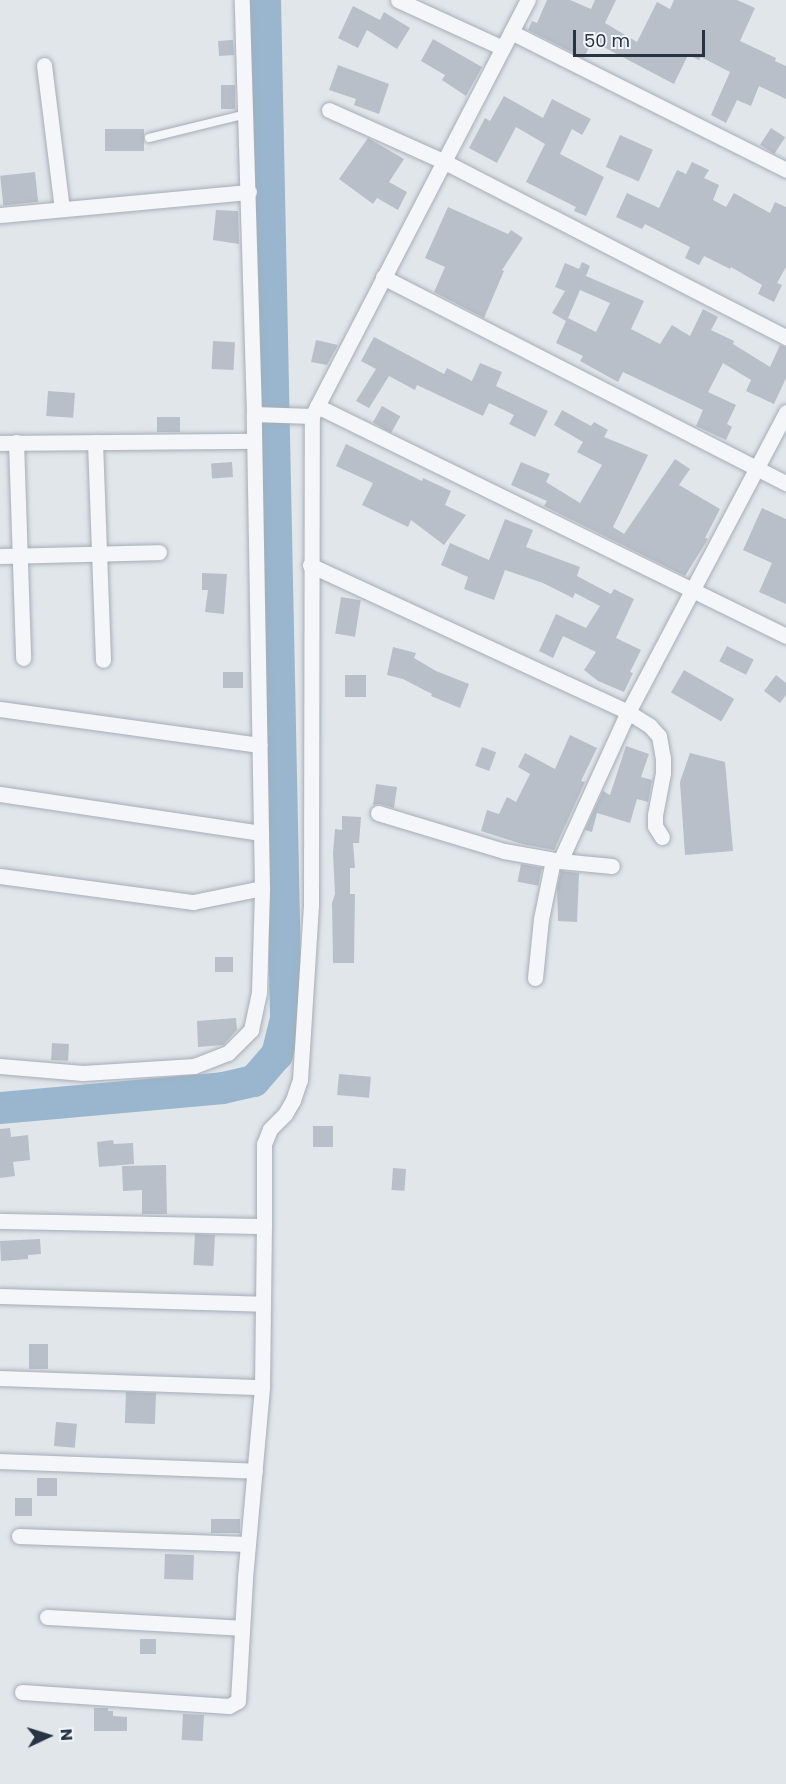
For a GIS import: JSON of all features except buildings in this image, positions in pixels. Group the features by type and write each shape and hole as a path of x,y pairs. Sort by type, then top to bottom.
{"street":[{"path":"0,1066 83,1073 194,1066 228,1053 251,1030 259,992 262,888 254,441 258,414 242,0"},
{"path":"398,0 503,48"},
{"path":"22,1692 234,1705 239,1693 248,1544 262,1387 264,1144 270,1129 293,1100 300,1080 311,905 310,565 314,411 528,0"},
{"path":"511,32 786,170"},
{"path":"44,65 62,209"},
{"path":"329,110 443,161 786,337"},
{"path":"0,214 249,192"},
{"path":"383,278 786,483"},
{"path":"258,414 296,414 314,411 786,636"},
{"path":"535,978 542,919 557,860 628,712 786,412"},
{"path":"0,443 254,441"},
{"path":"16,442 23,658"},
{"path":"95,442 103,660"},
{"path":"0,556 159,552"},
{"path":"310,565 628,712 659,736 663,773 655,826 662,837"},
{"path":"0,709 260,745"},
{"path":"0,794 261,833"},
{"path":"378,813 504,851 612,866"},
{"path":"0,876 193,902 262,888"},
{"path":"0,1221 264,1226"},
{"path":"0,1296 263,1304"},
{"path":"0,1378 262,1387"},
{"path":"0,1461 255,1471"},
{"path":"19,1536 248,1544"},
{"path":"47,1617 242,1628"}],"lane":[{"path":"149,138 247,114"}],"waterway":[{"path":"0,1108 223,1088 254,1081 277,1055 286,1018 265,0"}]}
